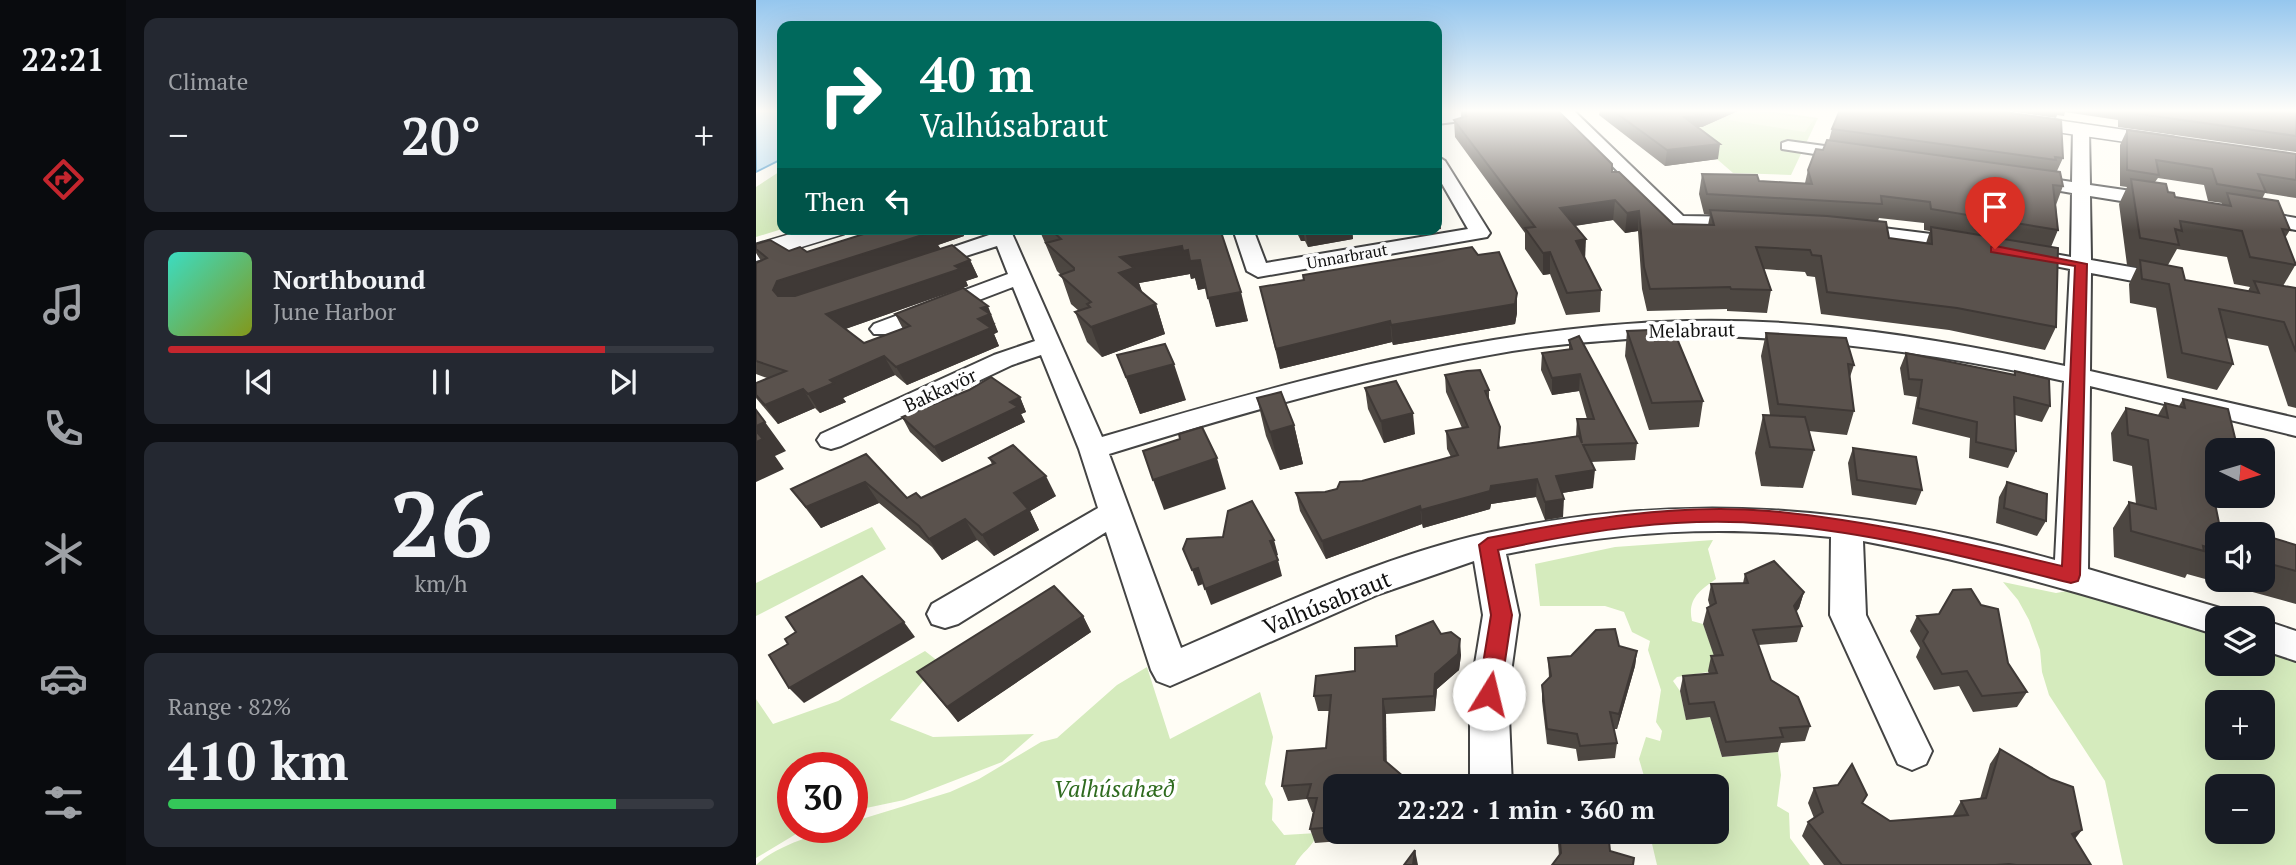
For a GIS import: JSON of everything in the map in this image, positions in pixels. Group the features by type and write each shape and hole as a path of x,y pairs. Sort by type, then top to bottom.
{"street":[{"path":"1606,150 1678,222 1764,224"},
{"path":"1823,150 1867,157"},
{"path":"2071,575 2081,264 2079,188 2084,150"},
{"name":"Unnarbraut","path":"1244,235 1258,271 1480,233 1442,169"},
{"path":"2013,178 2174,203"},
{"path":"2228,212 2296,223"},
{"path":"1835,229 1989,248 2189,285"},
{"path":"756,253 815,235"},
{"path":"898,272 996,235"},
{"path":"945,614 1114,513 1093,449 1051,344 1002,235"},
{"path":"882,329 1020,277"},
{"name":"Melabraut","path":"1093,449 1252,402 1391,366 1496,346 1632,330 1774,330 1858,337 1973,355 2078,376 2296,427"},
{"name":"Bakkavör","path":"831,440 1003,360 1051,344"},
{"name":"Valhúsabraut","path":"1114,513 1170,670 1346,592 1488,545 1609,523 1668,519 1766,517 1847,526 1952,545 2071,575 2205,617"},
{"path":"1847,526 1848,615 1912,751"},
{"path":"1488,545 1502,615 1489,694 1491,774"},
{"path":"2275,639 2296,646"}],"green space":[{"path":"1707,150 1803,150 1791,175 1733,173"},
{"path":"777,173 777,231 756,237 756,187"},
{"path":"872,527 886,549 756,616 756,583"},
{"path":"1713,540 1708,549 1716,579 1696,596 1691,613 1692,621 1703,624 1720,670 1677,677 1673,681 1680,691 1686,719 1710,717 1722,757 1778,752 1781,775 1777,806 1789,813 1790,838 1810,865 1657,865 1652,844 1729,844 1729,774 1643,774 1639,759 1646,737 1660,741 1662,731 1656,722 1661,690 1648,650 1650,641 1632,632 1624,612 1605,606 1540,606 1535,564 1615,547"},
{"path":"2003,582 2056,593 2073,590 2205,631 2205,676 2275,676 2275,654 2296,660 2296,865 2123,865 2105,781 2049,695 2042,672 2040,650 2018,600"},
{"path":"925,651 939,662 890,720 933,737 1034,734 1002,762 904,800 868,808 868,752 777,752 777,843 781,843 756,858 756,699 773,724 838,701"},
{"name":"Valhúsahæð","path":"1147,667 1170,739 1260,692 1273,737 1265,784 1273,799 1272,820 1284,835 1317,833 1295,865 756,865 764,858 794,843 868,843 868,817 950,792 979,779 1041,742 1057,738 1117,685"}],"water":[{"path":"756,150 777,150 777,162 756,172"}],"building":[{"path":"1477,150 1598,150 1612,164 1612,172 1619,172 1673,224 1714,225 1710,210 1827,216 1886,222 1889,238 1932,244 1931,227 2058,248 2056,327 1957,308 1827,292 1821,256 1812,255 1810,250 1756,247 1771,290 1730,287 1650,289 1644,267 1639,211 1627,213 1615,200 1560,208 1586,239 1576,241 1601,290 1567,293 1550,252 1543,253 1525,228 1535,227"},
{"path":"1815,150 1902,150 2060,172 2063,186 2053,185 2058,230 1931,209 1930,202 1881,196 1882,204 1707,194 1702,174 1757,175 1759,181 1812,184 1808,170"},
{"path":"1986,150 2063,150 2063,158 2055,157 2056,160"},
{"path":"2127,150 2270,150 2296,154 2296,180 2258,174 2266,192 2217,184 2212,169 2156,160 2159,175 2127,170"},
{"path":"2131,179 2166,184 2168,192 2174,193 2175,197 2231,206 2227,193 2278,201 2290,230 2282,229 2296,265 2250,257 2242,231 2180,221 2182,231 2175,229 2179,245 2140,238"},
{"path":"861,235 923,235 777,281 773,290 778,296 795,296 952,245 970,260 955,266 960,269 826,314 864,343 910,326 895,314 963,288 988,306 981,308 990,314 978,319 991,328 896,367 884,356 830,380 834,383 808,394 803,389 765,405 756,395 756,383 786,371 756,361 756,263 767,258 756,249 756,244 770,240 789,251 800,247 807,252"},
{"path":"1057,235 1222,235 1241,292 1208,298 1200,260 1190,261 1188,250 1183,251 1182,246 1120,257 1134,268 1119,273 1156,304 1091,327 1075,312 1090,307 1087,304 1091,302 1060,275 1074,268 1046,243 1061,239"},
{"path":"1472,247 1478,255 1499,252 1517,293 1515,304 1391,325 1390,321 1276,349 1260,287 1304,280 1303,275"},
{"path":"2140,260 2182,268 2185,280 2259,293 2254,281 2296,288 2296,352 2284,322 2219,309 2233,364 2182,353 2169,284 2142,279"},
{"path":"1673,329 1703,401 1652,403 1627,331"},
{"path":"1766,333 1846,338 1854,365 1848,364 1854,411 1778,404"},
{"path":"1579,336 1637,443 1583,445 1595,470 1556,476 1564,499 1545,502 1537,479 1491,486 1490,491 1421,510 1420,506 1322,541 1296,493 1325,492 1337,489 1340,482 1362,481 1458,455 1446,431 1468,427 1445,375 1480,370 1489,390 1485,391 1500,427 1498,448 1579,436 1582,443 1577,419 1594,419 1580,374 1552,378 1542,353 1572,349 1569,340"},
{"path":"1165,344 1174,364 1126,377 1117,355"},
{"path":"1906,353 2015,375 2015,371 2049,379 2050,406 2014,397 2016,451 1976,442 1977,422 1918,408 1922,380 1909,379"},
{"path":"991,377 1020,397 1010,402 1018,407 934,447 902,417 969,390"},
{"path":"1396,381 1413,413 1381,421 1365,388"},
{"path":"1281,392 1294,425 1270,432 1257,398"},
{"path":"2183,399 2228,409 2235,438 2205,438 2205,508 2216,508 2219,522 2205,522 2204,551 2131,531 2129,502 2156,509 2148,440 2128,435 2126,408 2168,418 2165,403 2185,408"},
{"path":"756,410 765,422 756,426"},
{"path":"1763,415 1805,417 1814,450 1770,447"},
{"path":"1202,427 1217,458 1153,480 1143,451 1180,439 1179,434"},
{"path":"756,431 763,439 756,442"},
{"path":"1013,445 1046,476 1014,493 1028,509 982,535 965,519 929,539 919,526 865,482 806,507 791,489 866,454 907,498 916,493 921,498 995,463 989,458"},
{"path":"1853,448 1916,457 1922,490 1857,480"},
{"path":"2007,482 2047,494 2046,521 2004,508"},
{"path":"1252,501 1274,540 1270,541 1278,560 1205,589 1198,568 1192,570 1183,549 1187,539 1223,537 1228,511"},
{"path":"2275,539 2296,545 2296,571 2275,565"},
{"path":"1774,561 1804,592 1794,606 1802,626 1753,630 1771,680 1798,697 1810,726 1780,728 1783,737 1726,742 1714,702 1689,704 1683,676 1717,673 1711,656 1723,655 1707,608 1716,603 1711,584 1748,583 1745,574"},
{"path":"862,576 904,622 789,688 769,655 788,644 785,639 796,632 786,617"},
{"path":"1054,586 1083,616 947,707 917,672"},
{"path":"1971,589 1981,605 1998,609 2008,663 2027,692 1982,696 1967,671 1942,674 1923,641 1928,632 1917,616 1939,614 1953,590"},
{"path":"1433,621 1441,634 1451,632 1460,639 1458,654 1435,674 1434,696 1383,699 1384,760 1400,774 1323,774 1323,828 1310,829 1317,798 1307,798 1311,784 1282,786 1287,751 1326,748 1331,695 1314,696 1316,676 1355,671 1355,648 1397,646 1396,636"},
{"path":"1615,629 1619,646 1637,651 1619,714 1610,712 1617,743 1580,746 1577,734 1547,729 1542,685 1551,676 1548,658 1571,656 1596,630"},
{"path":"2000,749 2051,779 2073,787 2082,830 2072,834 2091,865 1842,865 1808,822 1823,812 1814,788 1838,785 1852,764 1867,795 1862,803 1890,821 1968,815 1961,801 1986,798"},
{"path":"1560,844 1609,844 1610,851 1634,858 1633,865 1552,865 1561,853"},
{"path":"1415,850 1413,865 1404,865"}],"route":[{"path":"1489,694 1502,615 1488,545 1609,523 1725,516 1766,517 1907,536 2071,575 2081,264 1995,249"}]}
